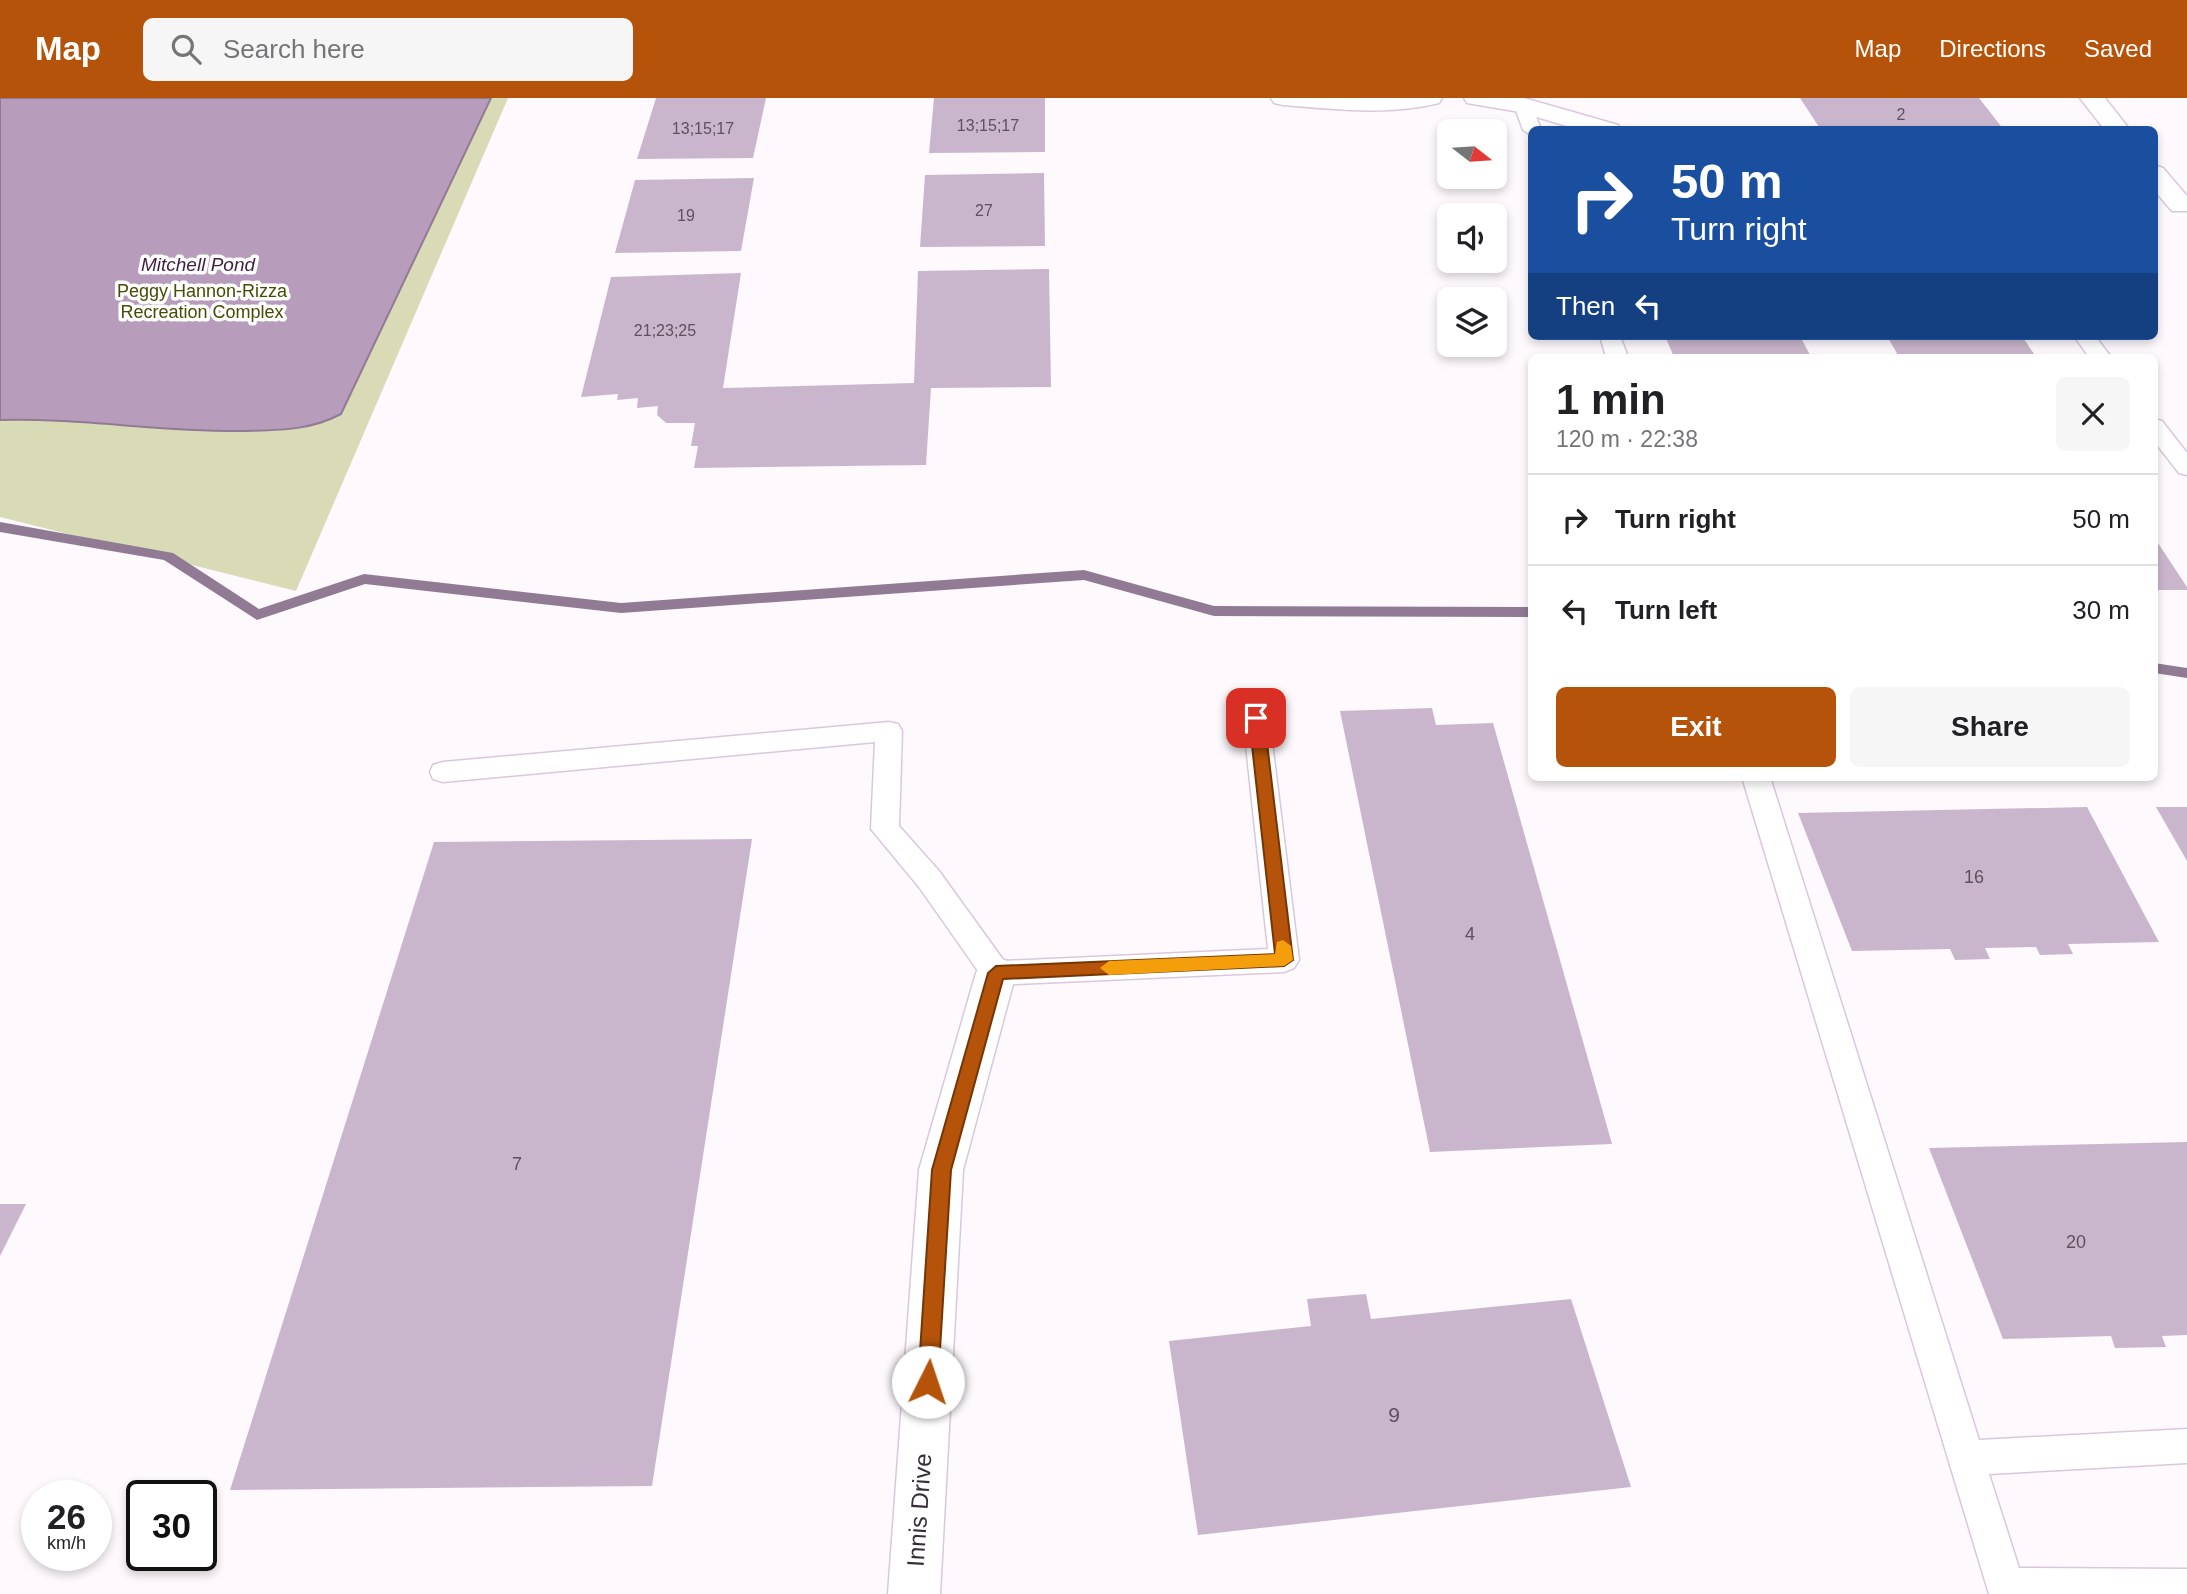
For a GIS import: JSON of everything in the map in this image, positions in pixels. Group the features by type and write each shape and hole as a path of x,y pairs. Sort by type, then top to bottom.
{"street":[{"path":"1283,98 1381,105 1430,98"},
{"path":"1476,98 1523,105 1595,126"},
{"path":"2092,98 2115,126"},
{"path":"2158,177 2184,205"},
{"path":"2158,206 2184,205"},
{"name":"Innis Drive","path":"914,1594 942,1170 996,973"}],"lane":[{"path":"1523,105 1531,126"},
{"path":"2087,340 2098,354"},
{"path":"2158,431 2187,468"},
{"path":"443,772 889,731 885,829 929,879 996,973 1284,960 1256,718"},
{"path":"1757,781 1968,1458 2006,1590 2187,1588"},
{"path":"1968,1458 2187,1446"}],"green space":[{"name":"Mitchell Pond","path":"0,98 508,98 296,591 0,517"}],"water":[{"name":"Mitchell Pond","path":"0,98 491,98 341,414 305,427 242,431 0,420"}],"building":[{"path":"656,98 766,98 753,158 637,159"},
{"path":"934,98 1045,98 1045,152 929,153"},
{"path":"1800,98 1979,98 2001,126 1818,126"},
{"path":"1044,173 1045,246 920,247 925,175"},
{"path":"754,178 741,251 615,253 635,180"},
{"path":"1049,269 1051,387 931,388 926,465 694,468 698,446 691,446 695,423 666,423 657,415 658,406 637,408 638,398 617,400 618,394 581,397 611,277 741,273 723,388 914,383 918,271"},
{"path":"1667,340 1802,340 1809,354 1673,354"},
{"path":"1889,340 2025,340 2034,354 1897,354"},
{"path":"2158,543 2187,587 2187,590 2158,590"},
{"path":"1432,708 1436,725 1493,723 1612,1144 1430,1152 1340,711"},
{"path":"2087,807 2159,942 2068,944 2073,954 2040,955 2036,947 1985,948 1990,959 1955,960 1950,949 1852,951 1798,813"},
{"path":"2156,807 2187,807 2187,861"},
{"path":"752,839 652,1486 230,1490 434,842"},
{"path":"2187,1142 2187,1335 2162,1336 2166,1347 2115,1348 2111,1336 2003,1339 1929,1148"},
{"path":"0,1204 26,1204 0,1256"},
{"path":"1366,1294 1371,1319 1571,1299 1631,1487 1198,1535 1169,1341 1311,1326 1307,1299"}],"waterway":[{"path":"0,527 168,556 257,615 364,579 621,608 1084,575 1214,611 1528,612"},
{"path":"2158,669 2187,673"}],"slow traffic":[{"path":"1109,968 1284,960 1283,946"}],"route":[{"path":"928,1382 942,1170 996,973 1284,960 1256,718"}],"park label":[{"name":"Peggy Hannon-Rizza Recreation Complex","path":"202,301"}]}
